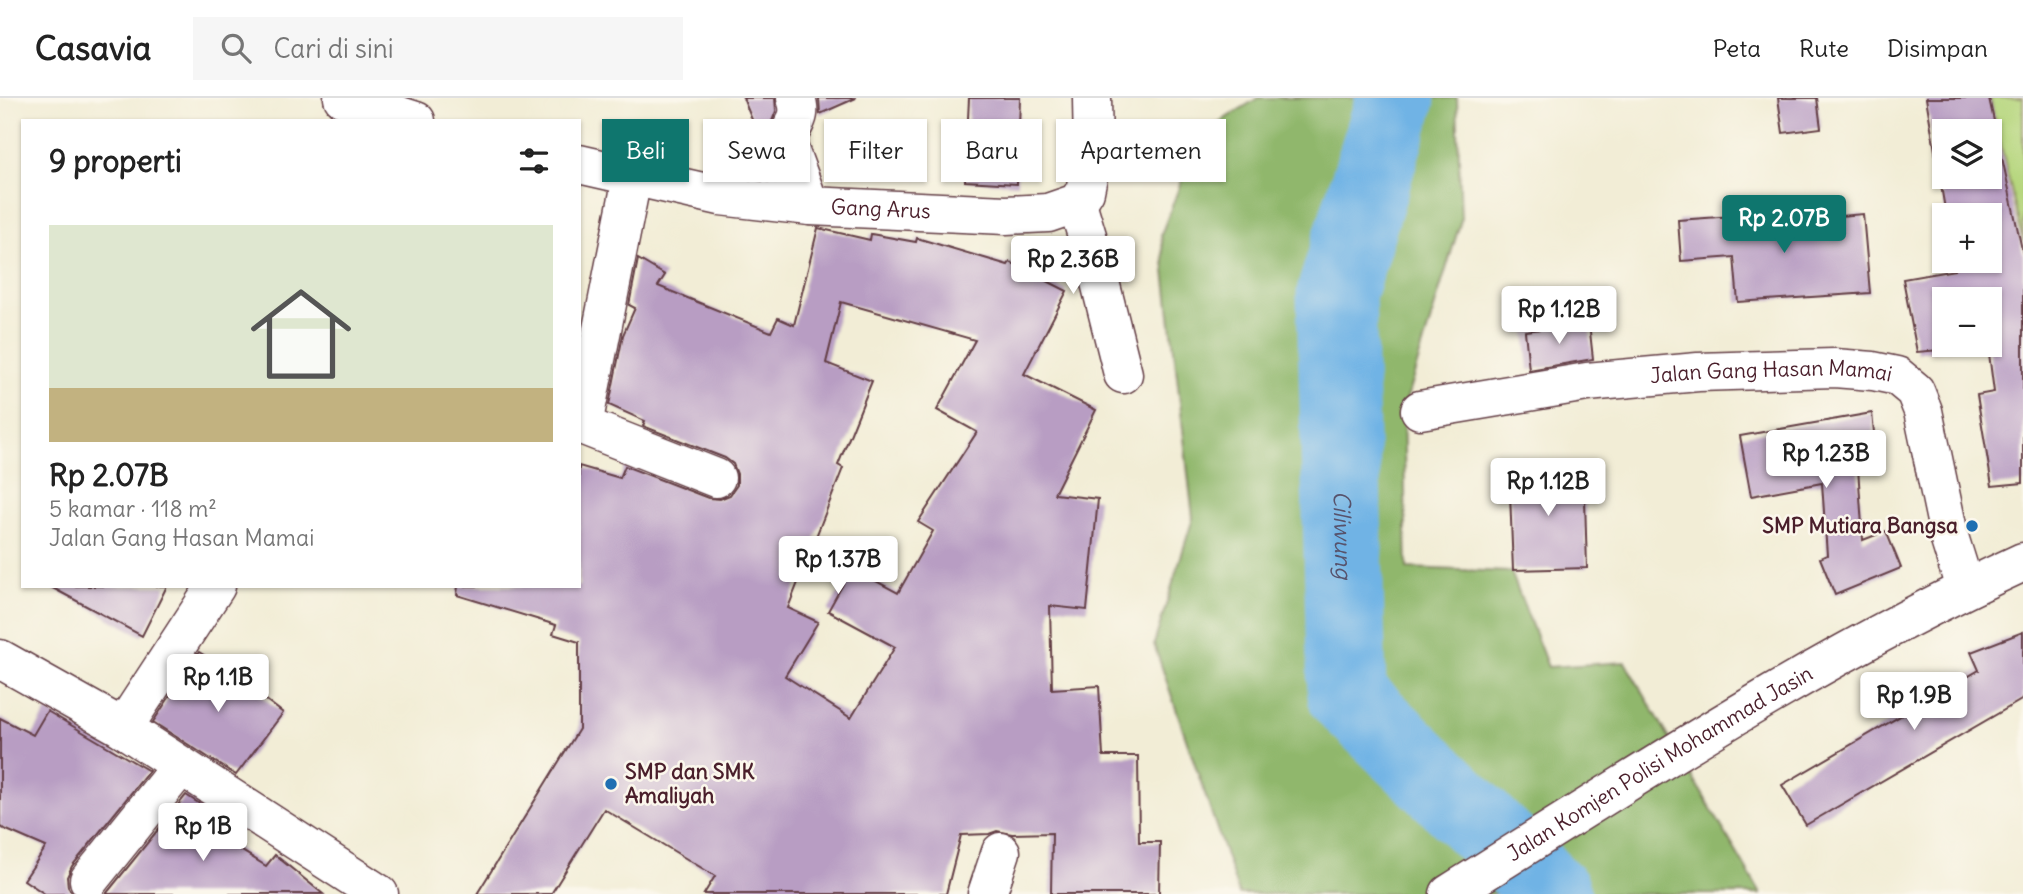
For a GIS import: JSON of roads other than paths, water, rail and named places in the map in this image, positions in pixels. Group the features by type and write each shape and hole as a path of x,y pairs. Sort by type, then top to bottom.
{"street":[{"path":"343,98 396,113"},
{"path":"796,98 800,113 787,144 810,206"},
{"path":"1093,98 1090,171 1085,191 1077,203 1123,374"},
{"name":"Gang Arus","path":"581,165 602,170"},
{"path":"631,182 581,424 716,478"},
{"name":"Gang Arus","path":"652,182 720,196 810,206 1006,215 1048,213 1077,203"},
{"name":"Jalan Gang Hasan Mamai","path":"1420,410 1587,382 1698,372 1834,368 1897,376 1916,391 1923,411 1950,540 1965,588"},
{"name":"Jalan Komjen Polisi Mohammad Jasin","path":"1449,894 1633,779 1867,640 1965,588 2023,562"},
{"path":"123,728 215,588"},
{"path":"0,659 123,728 379,894"},
{"path":"89,880 181,766"},
{"path":"987,894 1001,852"}],"waterway":[{"name":"Ciliwung","path":"1396,98 1336,294 1347,695 1552,894"}],"place":[{"name":"SMP Mutiara Bangsa","path":"1972,526"},
{"name":"SMP dan SMK Amaliyah","path":"611,784"}]}
